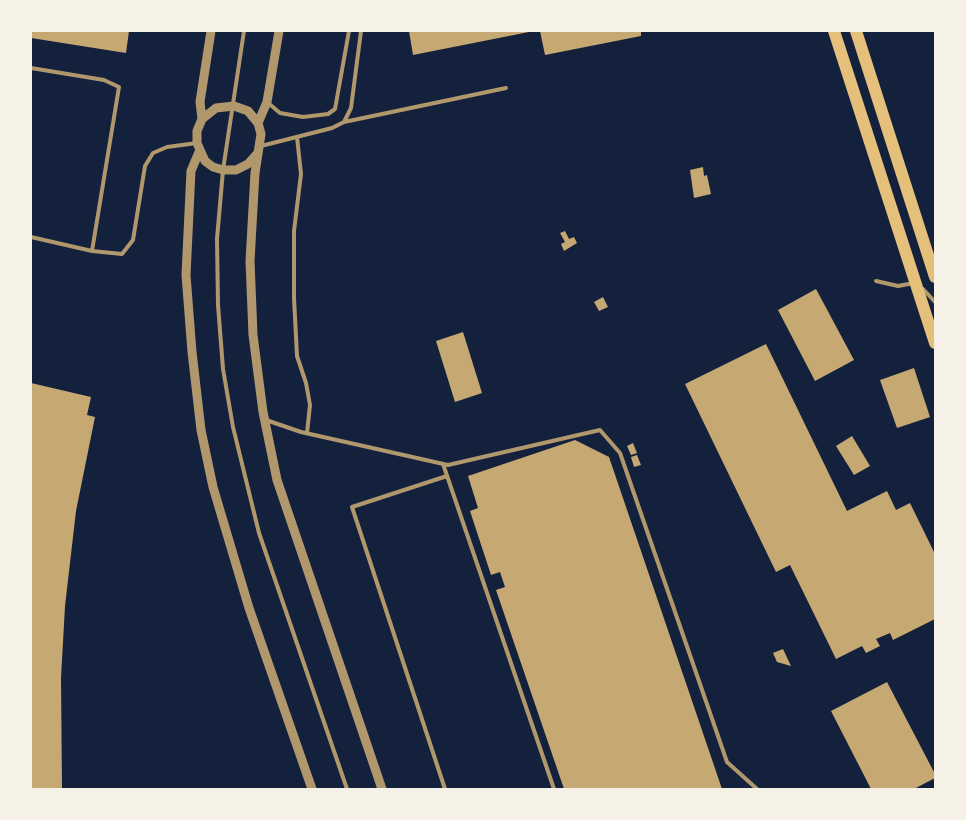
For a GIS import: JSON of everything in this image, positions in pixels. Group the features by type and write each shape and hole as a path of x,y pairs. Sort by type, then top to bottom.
{"main road":[{"path":"834,31 935,342"},
{"path":"856,31 935,277"}],"street":[{"path":"202,119 200,102 211,31"},
{"path":"258,122 267,102 279,31"},
{"path":"312,789 249,608 213,487 201,430 186,275 191,171 198,148 197,131 202,119 216,108 234,106 248,111 258,122 261,134 250,261 253,335 264,419 277,480 382,789"},
{"path":"198,148 205,161 223,170 236,170 248,164 259,150"}],"lane":[{"path":"244,31 223,170 217,239 218,306 223,370 232,427 259,533 347,789"},
{"path":"267,102 280,113 303,117 328,114 335,109 348,31"},
{"path":"344,122 351,108 361,31"},
{"path":"31,68 104,80 119,87 92,250"},
{"path":"259,150 332,128 344,122 506,88"},
{"path":"297,137 300,174 294,231 294,298 298,356 310,404 307,434"},
{"path":"31,237 92,250 122,254 133,240 145,166 153,153 167,147 198,148"},
{"path":"876,281 906,286 916,282 935,302"},
{"path":"264,419 307,434 448,465 600,430 620,453 727,762 757,789"},
{"path":"443,464 554,789"},
{"path":"445,789 352,508 447,476"}],"building":[{"path":"31,31 129,31 126,53 31,38"},
{"path":"409,31 529,31 529,32 413,55"},
{"path":"540,31 641,31 641,36 545,55"},
{"path":"703,167 704,176 707,175 711,194 694,198 690,170"},
{"path":"565,231 569,239 574,237 577,243 564,251 561,244 565,242 560,233"},
{"path":"816,289 854,360 815,381 778,310"},
{"path":"603,297 608,307 599,311 594,302"},
{"path":"463,332 482,393 455,402 436,341"},
{"path":"766,344 847,511 887,491 896,510 910,503 935,554 935,619 893,640 890,633 876,639 880,646 866,653 862,646 836,659 790,565 776,572 685,384"},
{"path":"914,368 930,417 897,428 880,380"},
{"path":"31,383 91,397 87,415 95,417 76,511 65,606 61,678 62,789 31,789"},
{"path":"852,436 870,466 854,475 836,446"},
{"path":"575,440 609,457 722,789 564,789 496,590 505,587 500,572 491,575 470,511 478,508 468,476"},
{"path":"633,443 637,453 631,455 627,446"},
{"path":"637,455 641,465 634,467 631,457"},
{"path":"783,649 791,666 777,662 773,653"},
{"path":"887,682 935,774 935,778 914,789 871,789 831,711"}]}
